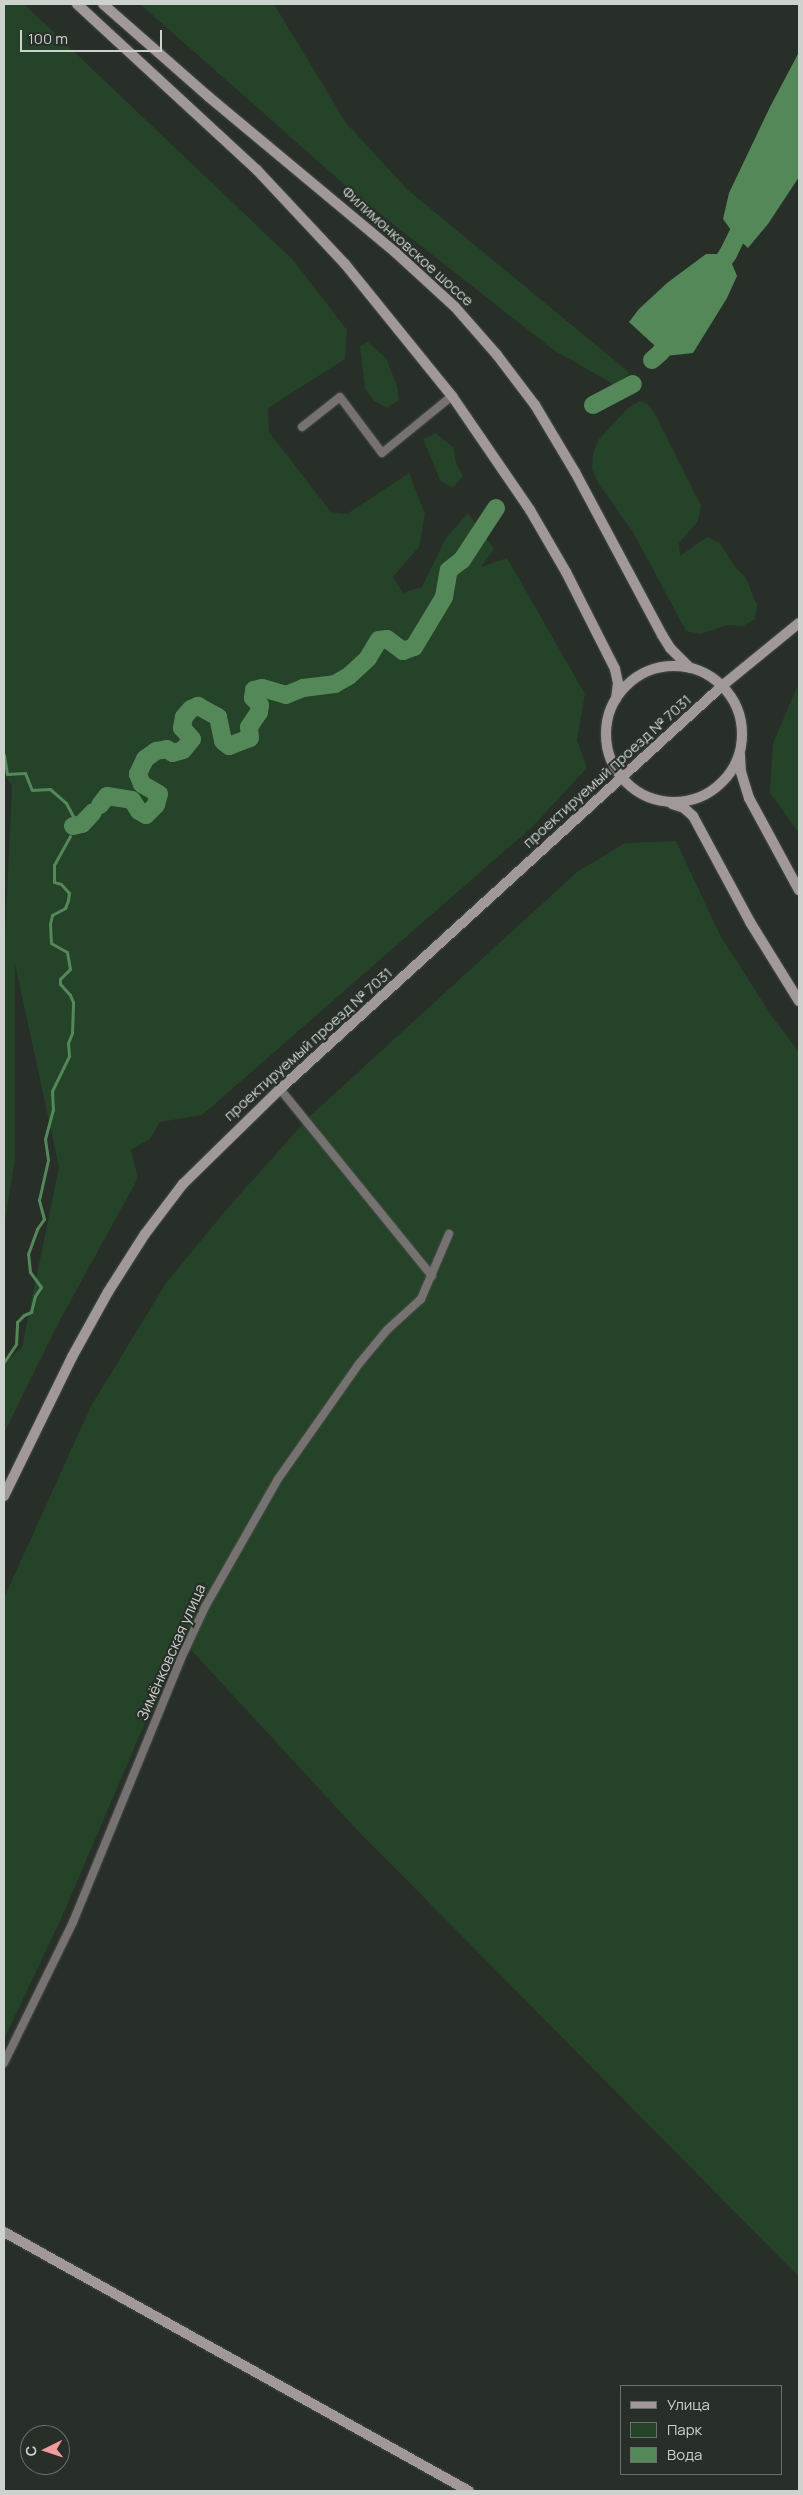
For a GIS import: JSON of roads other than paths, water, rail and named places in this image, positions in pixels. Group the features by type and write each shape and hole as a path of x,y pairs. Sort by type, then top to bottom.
{"main road":[{"name":"Филимонковское шоссе","path":"77,4 257,170 345,264 452,396 530,510 566,572 615,669 618,683 616,699 609,717 606,735 613,762 623,778 642,794 684,808 692,816 750,922 799,1000"},
{"name":"Филимонковское шоссе","path":"103,4 209,97 395,252 456,307 497,355 535,405 575,472 662,635 670,648 690,668"},
{"path":"722,686 799,624"},
{"name":"Филимонковское шоссе","path":"616,699 636,678 653,670 672,666 690,668 708,675 722,686 738,711 742,731 740,750 741,772 749,798 799,890"},
{"name":"проектируемый проезд № 7031","path":"4,1496 72,1357 108,1292 145,1234 183,1184 280,1089 722,686"},
{"name":"Филимонковское шоссе","path":"667,802 686,801 713,790 727,777 740,750"},
{"path":"5,2236 469,2491"}],"street":[{"path":"302,427 340,397 382,453 452,396"},
{"path":"280,1089 432,1276"},
{"name":"Зимёнковская улица","path":"4,2063 73,1922 204,1606 278,1479 358,1365 387,1330 421,1299 448,1234"}],"water":[{"path":"799,52 799,177 768,224 748,248 736,237 723,219 729,193 770,107"},
{"path":"706,254 728,254 737,276 727,298 693,353 666,356 629,322 639,309 667,283"}],"waterway":[{"path":"715,273 728,254 746,217"},
{"path":"652,360 660,353 674,334"},
{"path":"593,405 633,384"},
{"path":"100,805 107,796 132,800 139,811 146,815 156,805 159,794 142,784 138,774 145,759 156,751 167,749 173,753 183,750 192,739 182,728 184,717 191,709 198,706 218,717 223,741 229,746 250,738 249,727 259,712 260,705 253,698 254,690 262,688 286,695 303,688 335,684 349,676 368,658 379,640 387,639 403,651 414,647 444,597 449,570 462,560 496,508"},
{"path":"4,755 7,774 25,773 32,790 50,789 66,803 73,816 73,828"},
{"path":"73,826 82,824 93,812"},
{"path":"4,1362 16,1344 17,1322 24,1315 31,1312 35,1296 41,1287 30,1272 28,1254 37,1229 44,1219 39,1200 48,1160 45,1139 53,1110 52,1091 69,1056 68,1043 72,1033 73,1002 70,995 60,984 60,979 70,969 67,952 51,943 50,924 52,915 65,908 68,900 69,893 61,884 54,882 54,865 70,836"}]}
